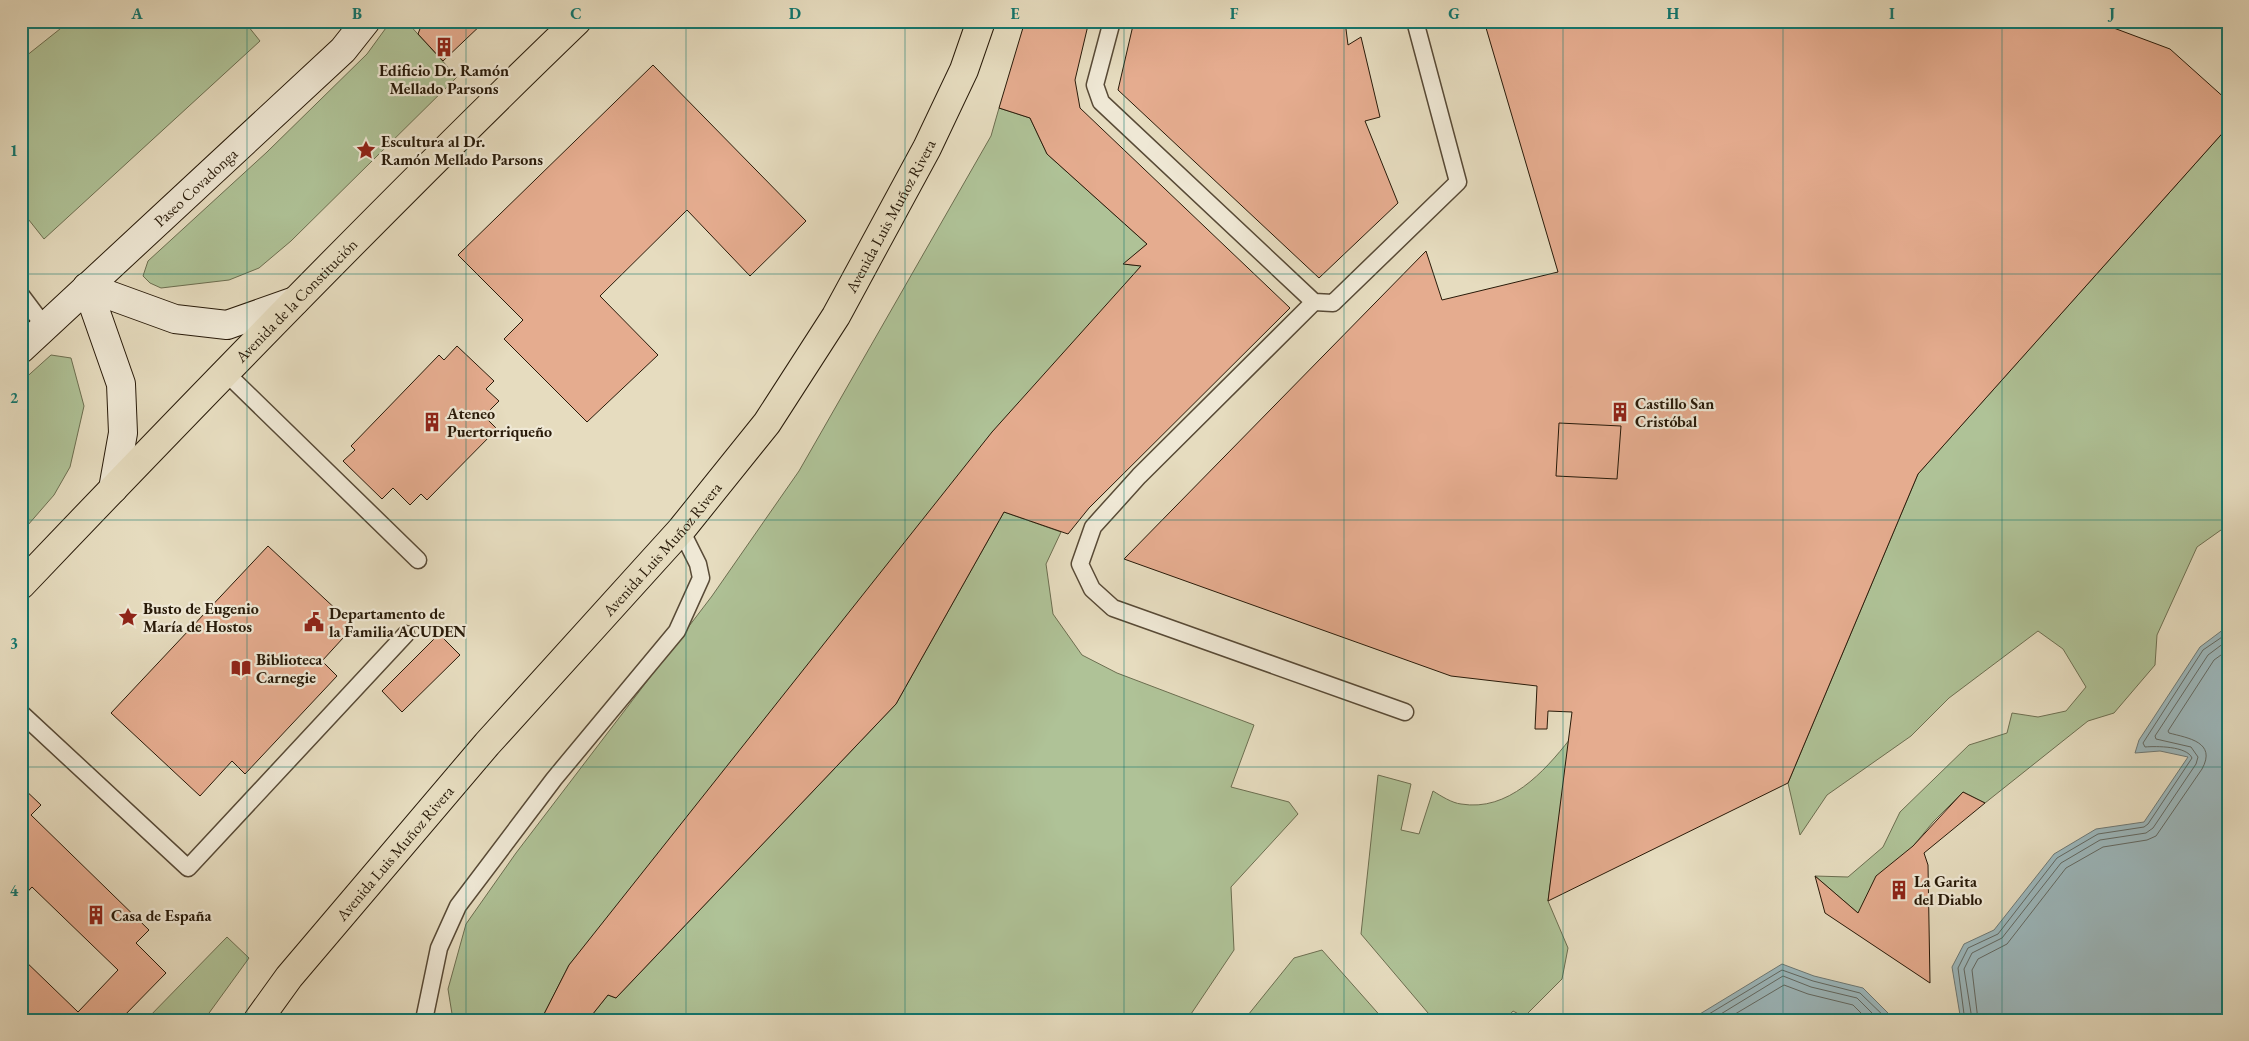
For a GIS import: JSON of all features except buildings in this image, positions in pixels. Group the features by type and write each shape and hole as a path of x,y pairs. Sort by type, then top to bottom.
{"main road":[{"name":"Avenida de la Constitución","path":"21,585 225,372 496,99 577,21"},
{"path":"961,21 964,70"},
{"name":"Avenida Luis Muñoz Rivera","path":"258,1020 289,977 487,744 680,530 767,423 836,316 928,148 964,70 981,21"}],"street":[{"name":"Paseo Covadonga","path":"21,349 343,50 366,21"},
{"path":"87,287 176,319 227,325 295,301"},
{"path":"87,287 121,384 123,433 113,489"}],"lane":[{"path":"1112,21 1095,85 1101,102 1314,302 1334,303 1458,182 1416,21"},
{"path":"21,295 45,327"},
{"path":"1314,302 1139,476 1093,527 1080,564 1092,589 1113,608 1405,712"},
{"path":"225,372 418,560"},
{"path":"424,1020 439,948 458,906 554,779 677,631 701,578 698,564 680,530"},
{"path":"21,714 188,868 406,634"}],"green space":[{"path":"70,21 244,21 260,41 44,239 21,210 21,60"},
{"path":"391,21 406,21 457,77 291,241 259,268 229,280 161,288 150,283 143,276 148,261 267,152 367,54"},
{"path":"999,108 1030,118 1047,154 1147,244 1124,264 1141,266 569,965 541,1020 453,1020 448,989 466,924 516,853 712,596 799,471 991,136"},
{"path":"2228,127 2228,525 2197,547 2157,635 2155,665 2114,713 2088,721 1985,803 1963,792 1933,822 1858,913 1815,876 1848,877 1883,847 1900,812 1969,745 2007,733 2012,713 2038,717 2066,711 2086,687 2063,649 2038,631 1949,698 1911,736 1827,795 1800,835 1788,783 1918,474"},
{"path":"51,355 71,358 84,406 70,467 54,495 21,533 21,382"},
{"path":"1004,512 1061,532 1046,564 1053,614 1082,655 1117,673 1254,725 1231,787 1289,802 1298,814 1231,887 1234,950 1187,1020 588,1020 608,995 616,998 896,704"},
{"path":"1570,739 1548,901 1568,948 1562,979 1524,1017 1513,1011 1505,1020 1434,1020 1361,934 1378,775 1411,784 1401,830 1419,834 1433,791 1450,801 1461,804 1478,805 1494,802 1509,796 1523,787 1549,764"},
{"path":"227,937 249,958 204,1020 146,1020"},
{"path":"1322,950 1384,1020 1244,1020 1294,958"}],"water":[{"path":"2228,626 2228,1020 1955,1020 1960,1015 1952,967 1964,944 1994,930 2054,854 2096,829 2144,822 2188,757 2160,751 2135,753 2139,740 2200,647"},
{"path":"1782,964 1814,976 1863,988 1895,1020 1690,1020"}],"place":[{"name":"Edificio Dr. Ramón Mellado Parsons","path":"444,47"},
{"name":"Escultura al Dr. Ramón Mellado Parsons","path":"366,150"},
{"name":"Castillo San Cristóbal","path":"1620,412"},
{"name":"Ateneo Puertorriqueño","path":"432,422"},
{"name":"Busto de Eugenio María de Hostos","path":"128,617"},
{"name":"Departamento de la Familia ACUDEN","path":"314,622"},
{"name":"Biblioteca Carnegie","path":"241,668"},
{"name":"La Garita del Diablo","path":"1899,890"},
{"name":"Casa de España","path":"96,915"}]}
